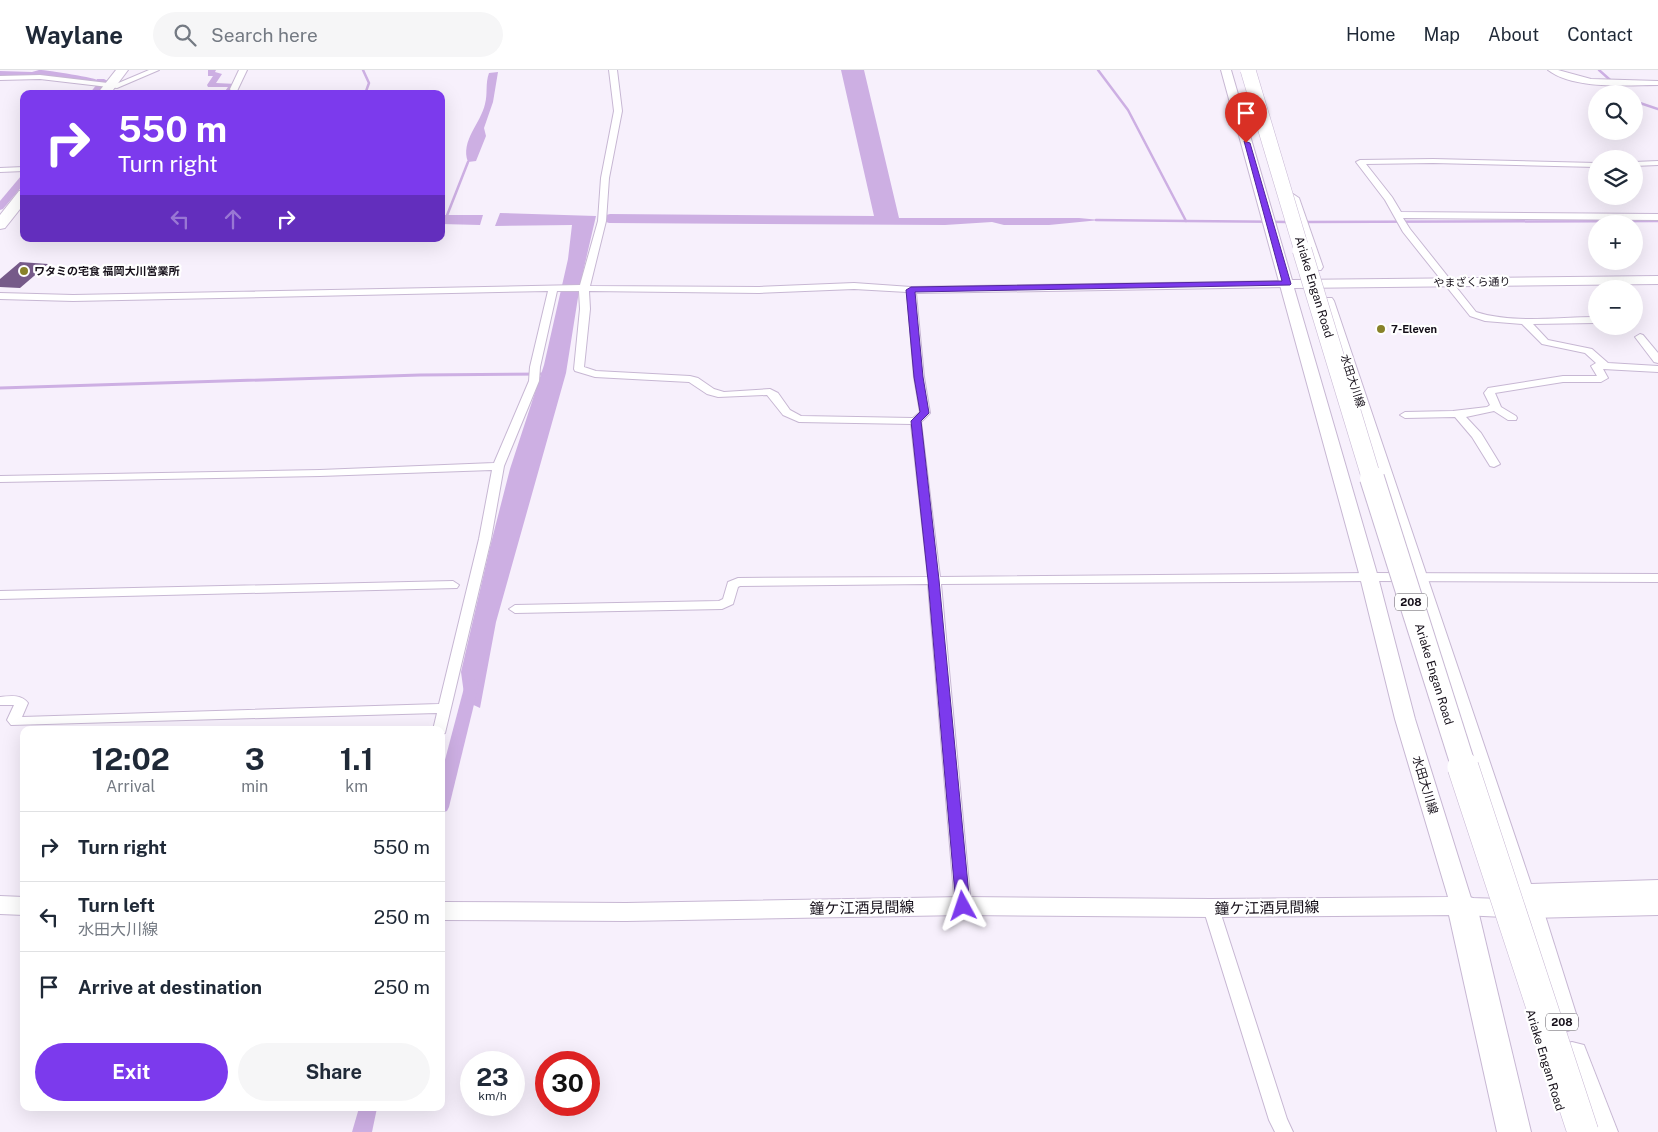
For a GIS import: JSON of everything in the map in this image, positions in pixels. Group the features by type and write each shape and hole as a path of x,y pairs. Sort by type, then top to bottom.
{"highway":[{"name":"Ariake Engan Road","path":"1243,70 1568,1132"},
{"name":"Ariake Engan Road","path":"1248,70 1292,210 1314,293 1437,686 1583,1132"},
{"name":"208","path":"1525,901 1570,1048 1601,1132"},
{"path":"1462,906 1514,1132"}],"main road":[{"path":"105,88 122,70"},
{"name":"水田大川線","path":"1226,70 1369,577 1405,719 1462,906"},
{"name":"水田大川線","path":"1252,70 1525,901"},
{"path":"1,224 20,199"},
{"name":"やまざくら通り","path":"1287,284 1658,280"},
{"path":"1462,906 1658,889"},
{"path":"1525,901 1658,906"},
{"path":"0,905 20,906"},
{"name":"鐘ケ江酒見間線","path":"445,911 626,912 963,906 1212,908 1462,906"}],"street":[{"path":"0,78 40,77 92,82 105,88 123,84 154,71 164,70"},
{"path":"234,88 243,70"},
{"path":"613,70 618,111 596,249 583,289 583,343 578,367 584,372 690,379 708,391 718,394 770,392 776,397 784,412 799,419 916,421 925,413 918,377 911,290"},
{"path":"1552,70 1595,83 1658,83"},
{"path":"1588,165 1530,162 1360,162 1389,199 1402,224 1473,314 1525,321 1588,320"},
{"path":"1643,164 1658,163"},
{"path":"0,170 20,169"},
{"path":"1396,215 1658,217"},
{"path":"0,296 74,298 556,288 759,290 854,286 911,290 1287,284"},
{"path":"441,726 486,540 498,466 534,381 535,367 556,288"},
{"path":"1525,321 1545,342 1588,351 1604,366"},
{"path":"1640,337 1658,360"},
{"path":"1512,418 1496,408 1489,393 1492,390 1563,380 1603,378 1596,366 1658,369"},
{"path":"1405,415 1458,414 1496,408"},
{"path":"1458,414 1477,435 1494,464"},
{"path":"916,421 934,580 963,906"},
{"path":"0,479 320,474 498,466"},
{"path":"515,608 722,605 729,602 732,585 738,582 1369,577 1658,578"},
{"path":"0,595 453,585"},
{"path":"0,701 16,700 21,703 14,720 16,722 445,708"},
{"path":"1212,908 1278,1120 1284,1132"}],"shaded area":[{"path":"39,70 72,74 100,81 60,80 46,75 0,76 0,71 32,72"},
{"path":"841,70 864,70 899,218 1079,218 1100,220 1049,225 1004,225 992,222 945,225 606,222 606,215 610,214 874,216"},
{"path":"498,72 493,102 484,128 486,136 476,161 468,162 467,147 483,111 489,73"},
{"path":"500,213 596,216 580,285 566,373 496,622 480,708 465,701 461,672 510,469 544,365 568,259 572,225 495,226"},
{"path":"445,215 483,215 480,225 445,224"}],"building":[{"name":"ワタミの宅食 福岡大川営業所","path":"20,262 48,264 20,288 0,287 0,279"}],"waterway":[{"path":"212,70 211,74 218,74 211,85 233,86 230,90"},
{"path":"363,70 369,83 366,90"},
{"path":"1098,70 1128,110 1186,221"},
{"path":"1599,70 1616,85"},
{"path":"96,90 104,81 100,81"},
{"path":"1643,104 1658,109"},
{"path":"446,218 468,162"},
{"path":"0,207 20,183"},
{"path":"1096,220 1186,221"},
{"path":"1186,221 1288,222"},
{"path":"1303,222 1658,221"},
{"path":"0,388 420,375 546,374"},
{"path":"445,791 472,684"},
{"path":"362,1132 367,1111"}],"place":[{"name":"ワタミの宅食 福岡大川営業所","path":"24,271"},
{"name":"7-Eleven","path":"1381,329"}],"route":[{"path":"963,906 934,580 916,421 925,413 918,377 911,290 1287,284 1246,143"}]}
